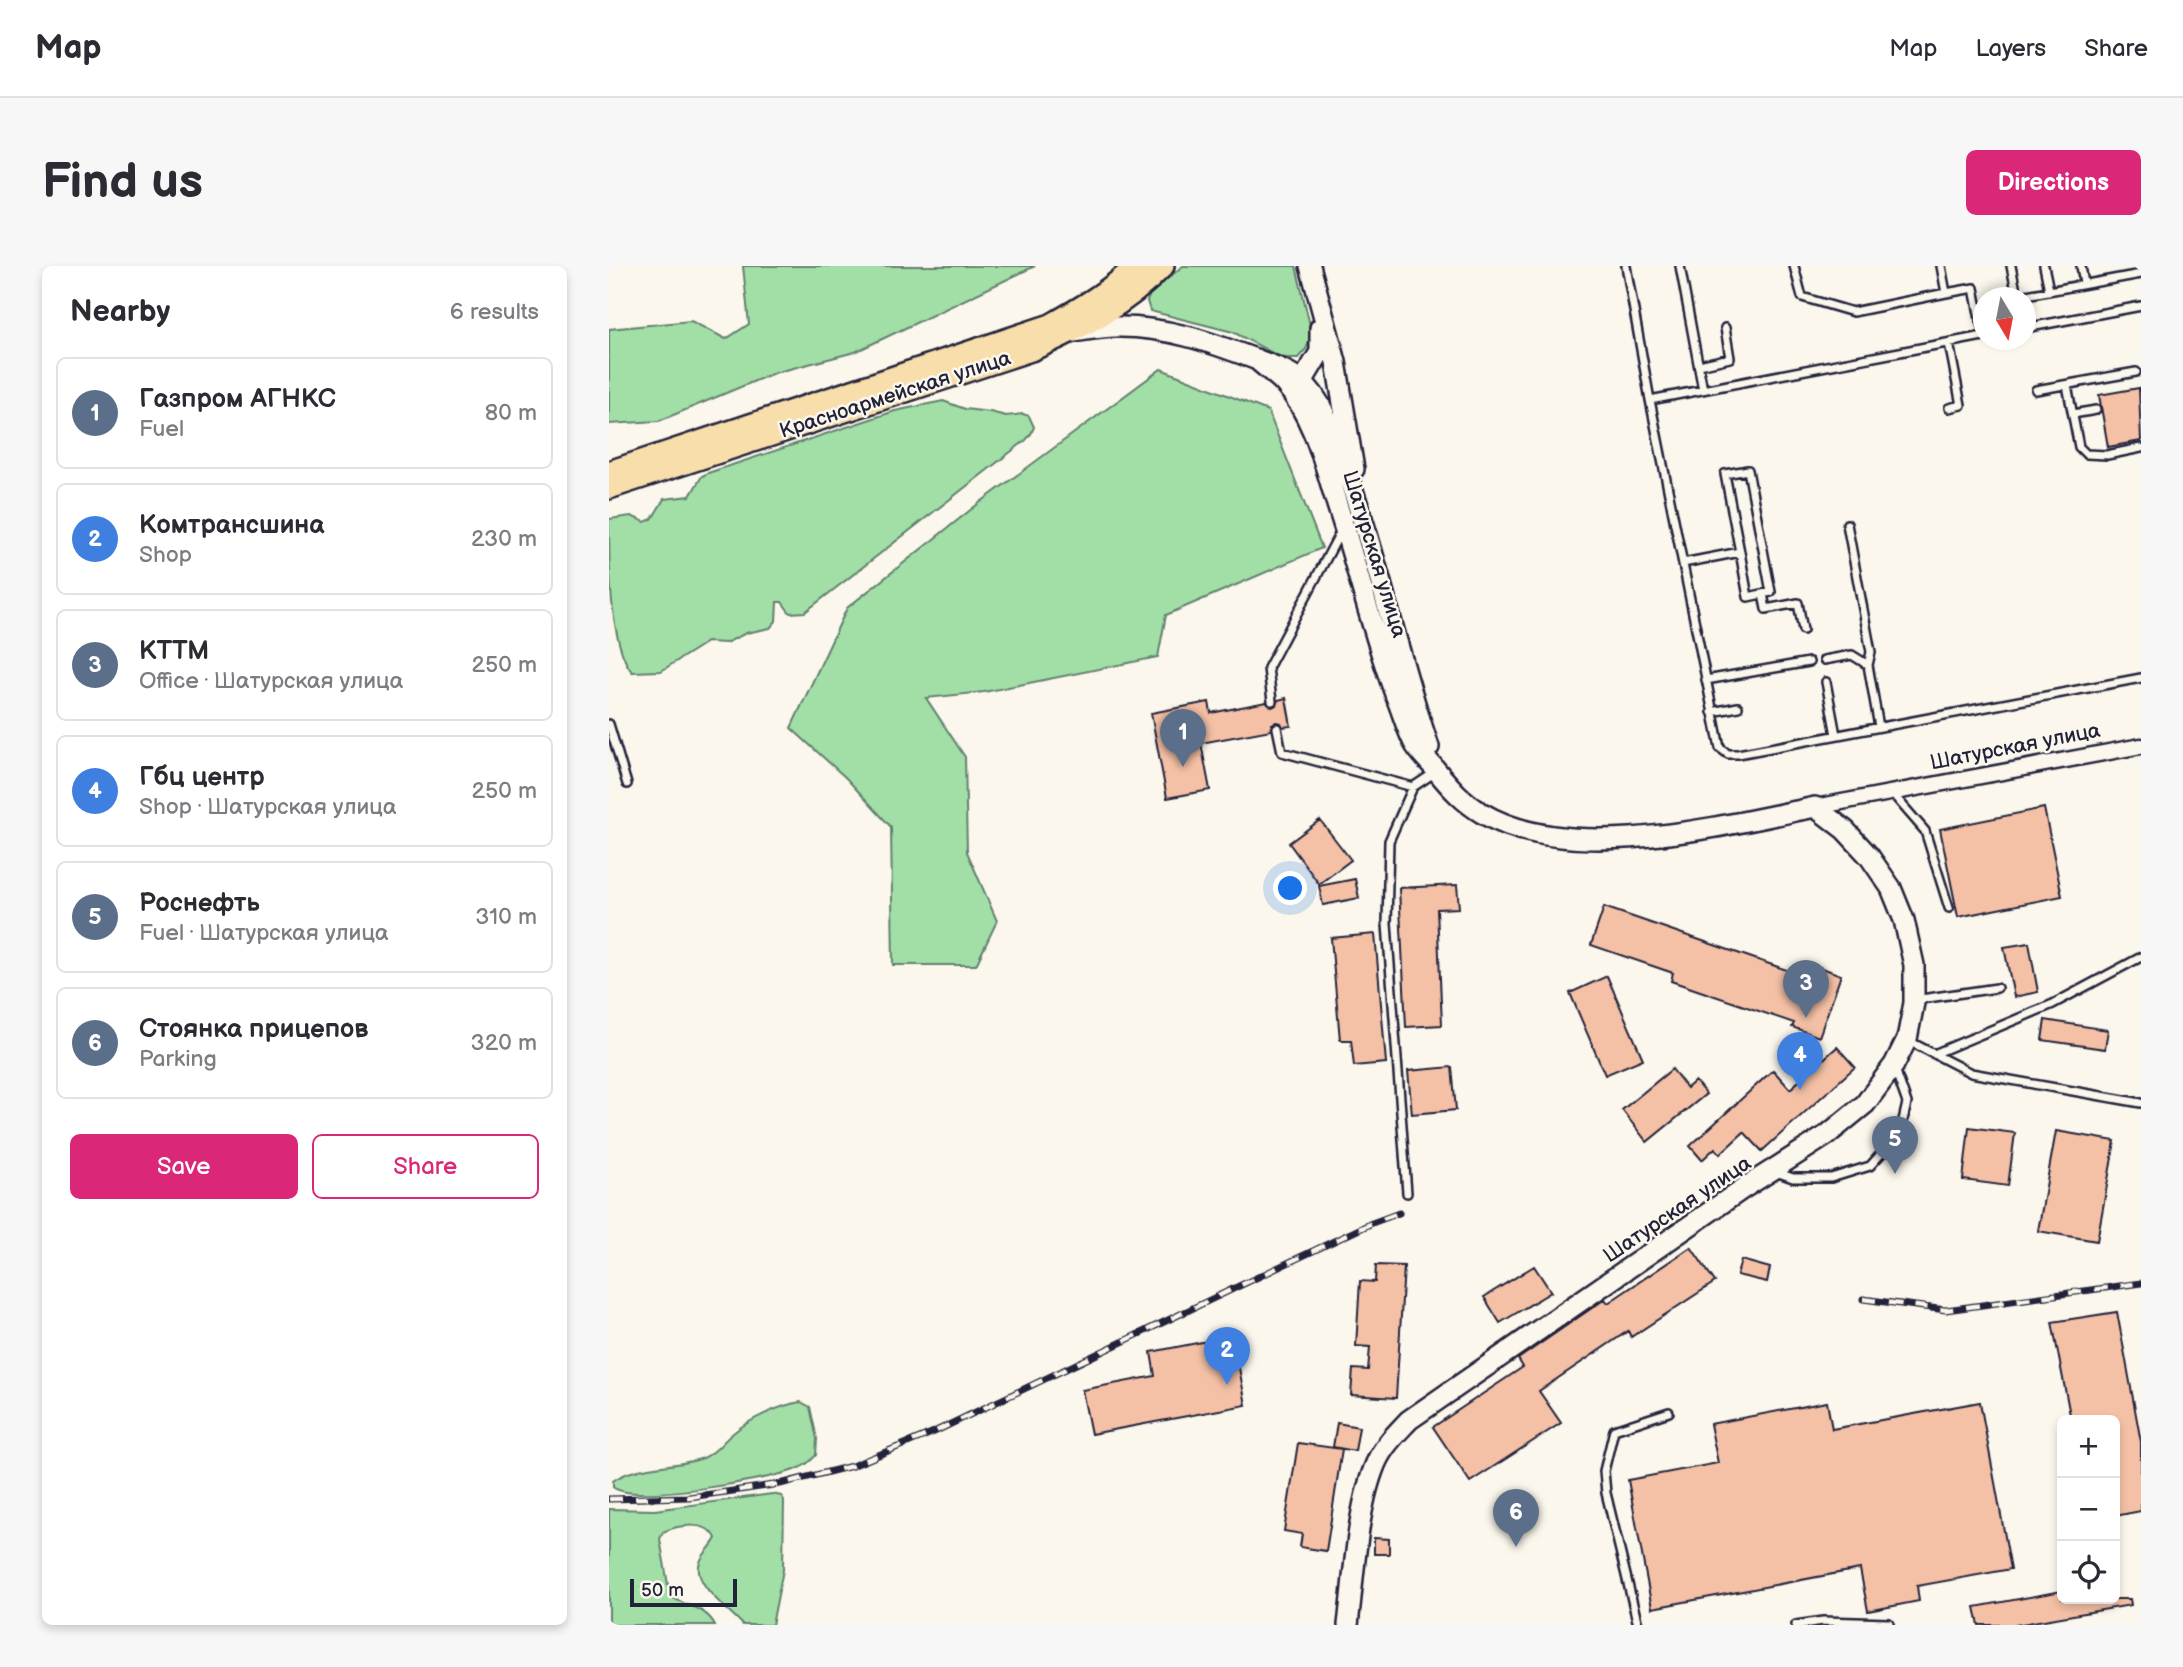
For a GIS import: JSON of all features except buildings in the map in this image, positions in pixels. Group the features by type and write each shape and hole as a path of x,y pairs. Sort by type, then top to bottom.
{"main road":[{"name":"Красноармейская улица","path":"609,488 1031,350 1073,322 1136,266"},
{"name":"Красноармейская улица","path":"609,472 1051,325 1106,314 1163,266"},
{"path":"1310,266 1336,362 1352,453 1356,494"},
{"path":"1317,297 1320,352 1298,389 1319,405 1356,494"},
{"path":"1106,314 1145,328"},
{"path":"1073,322 1145,328"},
{"name":"Шатурская улица","path":"1145,328 1213,342 1256,359 1298,389 1344,525 1392,687 1414,743 1450,788 1483,814 1503,823 1567,837 1601,839 1660,836 1709,829 1815,807 1846,830 1870,856 1891,888 1904,920 1914,965 1913,1000 1907,1039 1893,1065 1865,1104 1827,1135 1744,1188 1409,1420 1391,1439 1376,1462 1362,1511 1347,1625"},
{"name":"Шатурская улица","path":"1356,494 1422,728 1437,771"}],"street":[{"name":"Шатурская улица","path":"1815,807 2141,746"}],"lane":[{"path":"1626,266 1720,748 1728,754 1738,754 2141,678"},
{"path":"1680,266 1703,390"},
{"path":"1794,266 1802,297 1853,312 1973,288"},
{"path":"1941,266 1946,293"},
{"path":"2011,266 2012,287"},
{"path":"2044,266 2049,290"},
{"path":"2081,266 2084,284"},
{"path":"2036,293 2141,274"},
{"path":"2036,326 2141,306"},
{"path":"1699,365 1730,358 1725,328"},
{"path":"1969,339 1973,334"},
{"path":"1650,400 1973,338"},
{"path":"1949,343 1961,405 1949,408"},
{"path":"2036,390 2136,372"},
{"path":"2067,385 2079,447 2086,454 2107,455 2141,448"},
{"path":"2073,414 2096,411"},
{"path":"1748,470 1771,592 1748,597 1740,552 1725,474 1748,470"},
{"path":"1847,524 1871,652 1868,665 1879,727"},
{"path":"1272,701 1268,668 1344,525"},
{"path":"1683,563 1740,552"},
{"path":"1763,594 1766,609 1798,603 1803,630"},
{"path":"1824,660 1852,654 1868,665"},
{"path":"1706,681 1809,662"},
{"path":"1826,682 1836,735"},
{"path":"1712,712 1738,707"},
{"path":"609,724 627,784"},
{"path":"1277,729 1282,752 1413,787"},
{"path":"1407,1193 1387,924 1389,841 1413,787 1437,771"},
{"path":"1891,793 1925,831 1949,908"},
{"path":"1934,1054 2053,1004 2141,957"},
{"path":"1913,1000 1997,988"},
{"path":"1907,1039 1971,1073 2141,1103"},
{"path":"1773,1171 1793,1178 1831,1178 1870,1166 1900,1133 1907,1103 1893,1065"},
{"path":"1638,1625 1606,1493 1604,1471 1614,1430 1669,1412"},
{"path":"1795,1625 1823,1621 1889,1623"}],"green space":[{"path":"743,266 1035,266 855,352 774,373 659,421 609,424 609,329 691,321 726,339 749,324"},
{"path":"1183,266 1296,266 1312,334 1306,349 1298,358 1282,358 1233,332 1150,311 1147,301 1151,292"},
{"path":"1161,369 1268,411 1322,548 1166,615 1158,657 984,692 926,698 965,757 967,852 997,921 976,965 893,965 891,827 846,778 791,728 847,608 978,504"},
{"path":"943,401 965,409 1006,416 1023,414 1029,416 1034,427 1026,440 805,612 790,613 782,602 777,602 776,621 770,628 746,633 726,643 707,642 661,671 632,672 624,659 615,622 610,578 609,519 631,516 645,522 652,519 664,499 690,496 702,476 708,473 895,411"},
{"path":"801,1402 810,1407 817,1439 816,1455 800,1468 701,1489 645,1493 625,1492 613,1487 613,1481 633,1472 708,1456 728,1437 755,1419 784,1406"},
{"path":"772,1494 781,1496 784,1500 783,1570 772,1625 743,1625 706,1588 701,1579 700,1562 716,1538 706,1528 692,1526 663,1532 660,1539 670,1596 701,1610 715,1625 609,1625 609,1509 655,1510"}],"railway":[{"path":"609,1499 689,1497 726,1492 780,1484 852,1466 934,1432 1372,1223 1399,1213"},
{"path":"1863,1299 1946,1310 2141,1283"}],"place":[{"name":"Газпром АГНКС","path":"1183,767"},
{"name":"КТТМ","path":"1806,1018"},
{"name":"Гбц центр","path":"1800,1090"},
{"name":"Роснефть","path":"1895,1174"},
{"name":"Комтрансшина","path":"1227,1385"},
{"name":"Стоянка прицепов","path":"1516,1547"}]}
